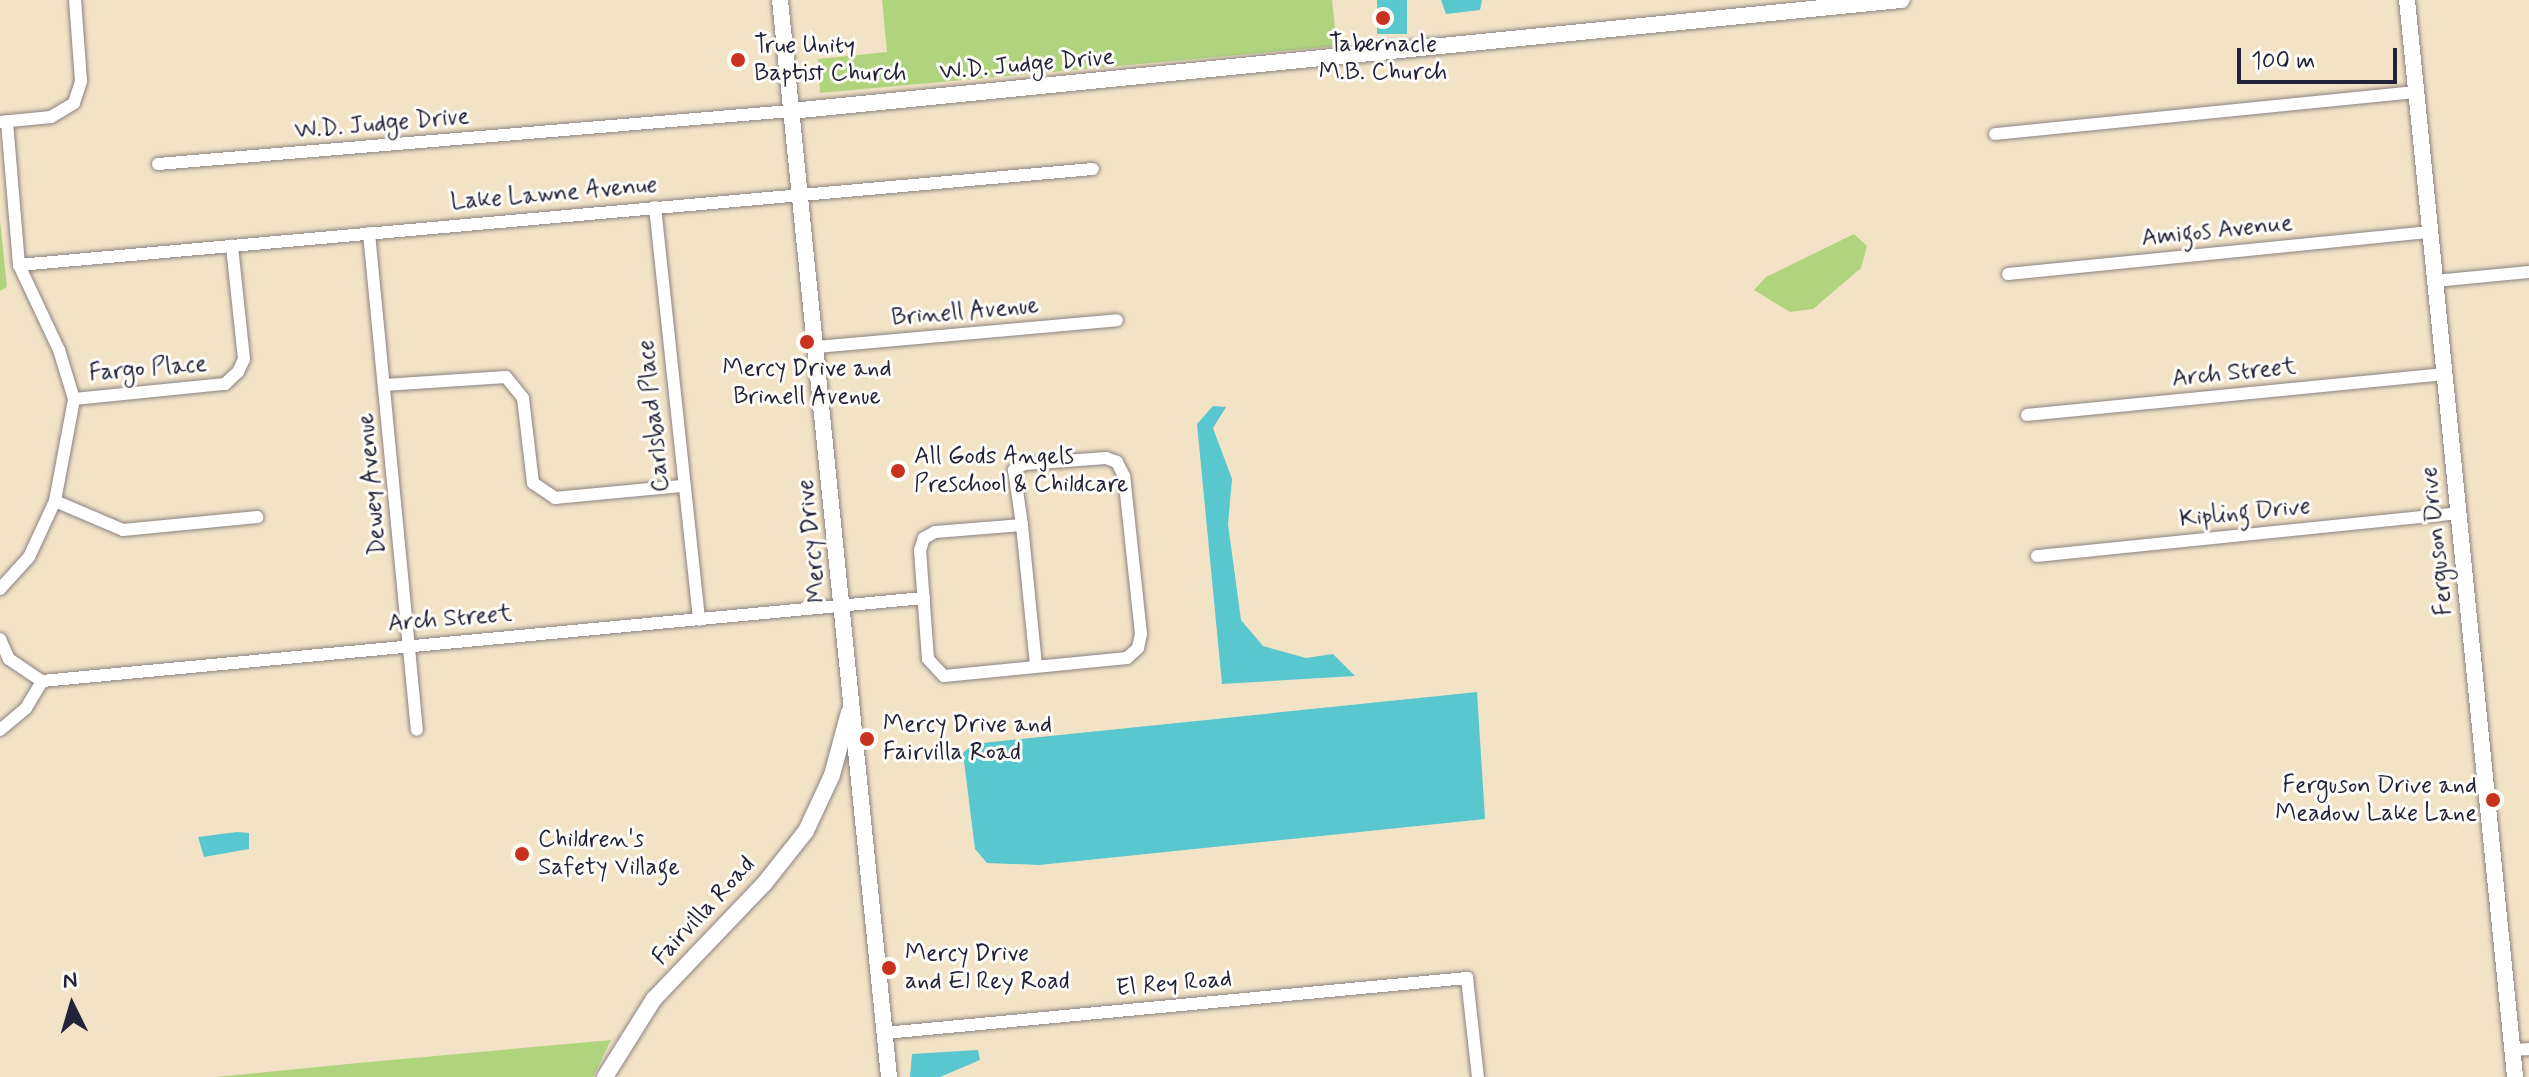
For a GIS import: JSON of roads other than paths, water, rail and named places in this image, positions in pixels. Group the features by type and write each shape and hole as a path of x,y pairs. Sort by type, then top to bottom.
{"street":[{"path":"0,589 29,557 55,501 74,399 59,350 19,265 4,122 51,117 74,103 81,81 75,0"},
{"name":"Mercy Drive","path":"780,0 889,1077"},
{"name":"W.D. Judge Drive","path":"158,164 791,111 1901,0"},
{"name":"Ferguson Drive","path":"2407,0 2458,513 2521,1050 2515,1077"},
{"path":"1995,134 2417,92"},
{"name":"Lake Lawne Avenue","path":"19,265 1093,169"},
{"name":"Carlsbad Place","path":"655,207 699,620"},
{"name":"Amigos Avenue","path":"2008,274 2430,232"},
{"name":"Dewey Avenue","path":"369,233 417,730"},
{"name":"Fargo Place","path":"74,399 225,384 238,372 244,359 232,246"},
{"path":"2435,281 2529,272"},
{"name":"Brinell Avenue","path":"817,347 1117,320"},
{"name":"Arch Street","path":"2027,415 2444,374"},
{"path":"384,385 506,377 523,398 533,483 555,498 683,486"},
{"path":"1022,525 924,538 920,550 928,659 935,670 944,676 1127,658 1138,648 1141,634 1126,492 1117,462 1092,459 1024,464 1014,470 1022,525 1036,666"},
{"path":"55,501 123,530 257,517"},
{"name":"Kipling Drive","path":"2037,556 2458,513"},
{"name":"Arch Street","path":"42,681 409,644 924,598"},
{"path":"0,639 9,659 42,681 26,708 0,730"},
{"name":"Fairvilla Road","path":"605,1077 654,999 764,884 806,831 832,775 852,703"},
{"path":"832,775 858,767"},
{"name":"El Rey Road","path":"885,1033 1467,978 1478,1077"}],"water":[{"path":"1377,0 1407,0 1407,34 1377,34"},
{"path":"1441,0 1482,0 1480,10 1446,14"},
{"path":"1213,406 1226,407 1213,428 1232,479 1228,524 1241,620 1263,646 1306,658 1333,654 1355,676 1222,684 1197,424"},
{"path":"1477,692 1485,819 1039,865 987,863 975,849 963,753 973,744"},
{"path":"249,833 249,849 204,857 198,837"},
{"path":"978,1050 980,1060 940,1077 910,1077 912,1054"}],"place":[{"name":"Tabernacle M.B. Church","path":"1383,18"},
{"name":"True Unity Baptist Church","path":"738,60"},
{"name":"Mercy Drive and Brinell Avenue","path":"807,342"},
{"name":"All Gods Angels Preschool & Childcare","path":"898,471"},
{"name":"Mercy Drive and Fairvilla Road","path":"867,739"},
{"name":"Ferguson Drive and Meadow Lake Lane","path":"2493,800"},
{"name":"Children's Safety Village","path":"522,854"},
{"name":"Mercy Drive and El Rey Road","path":"889,968"}]}
